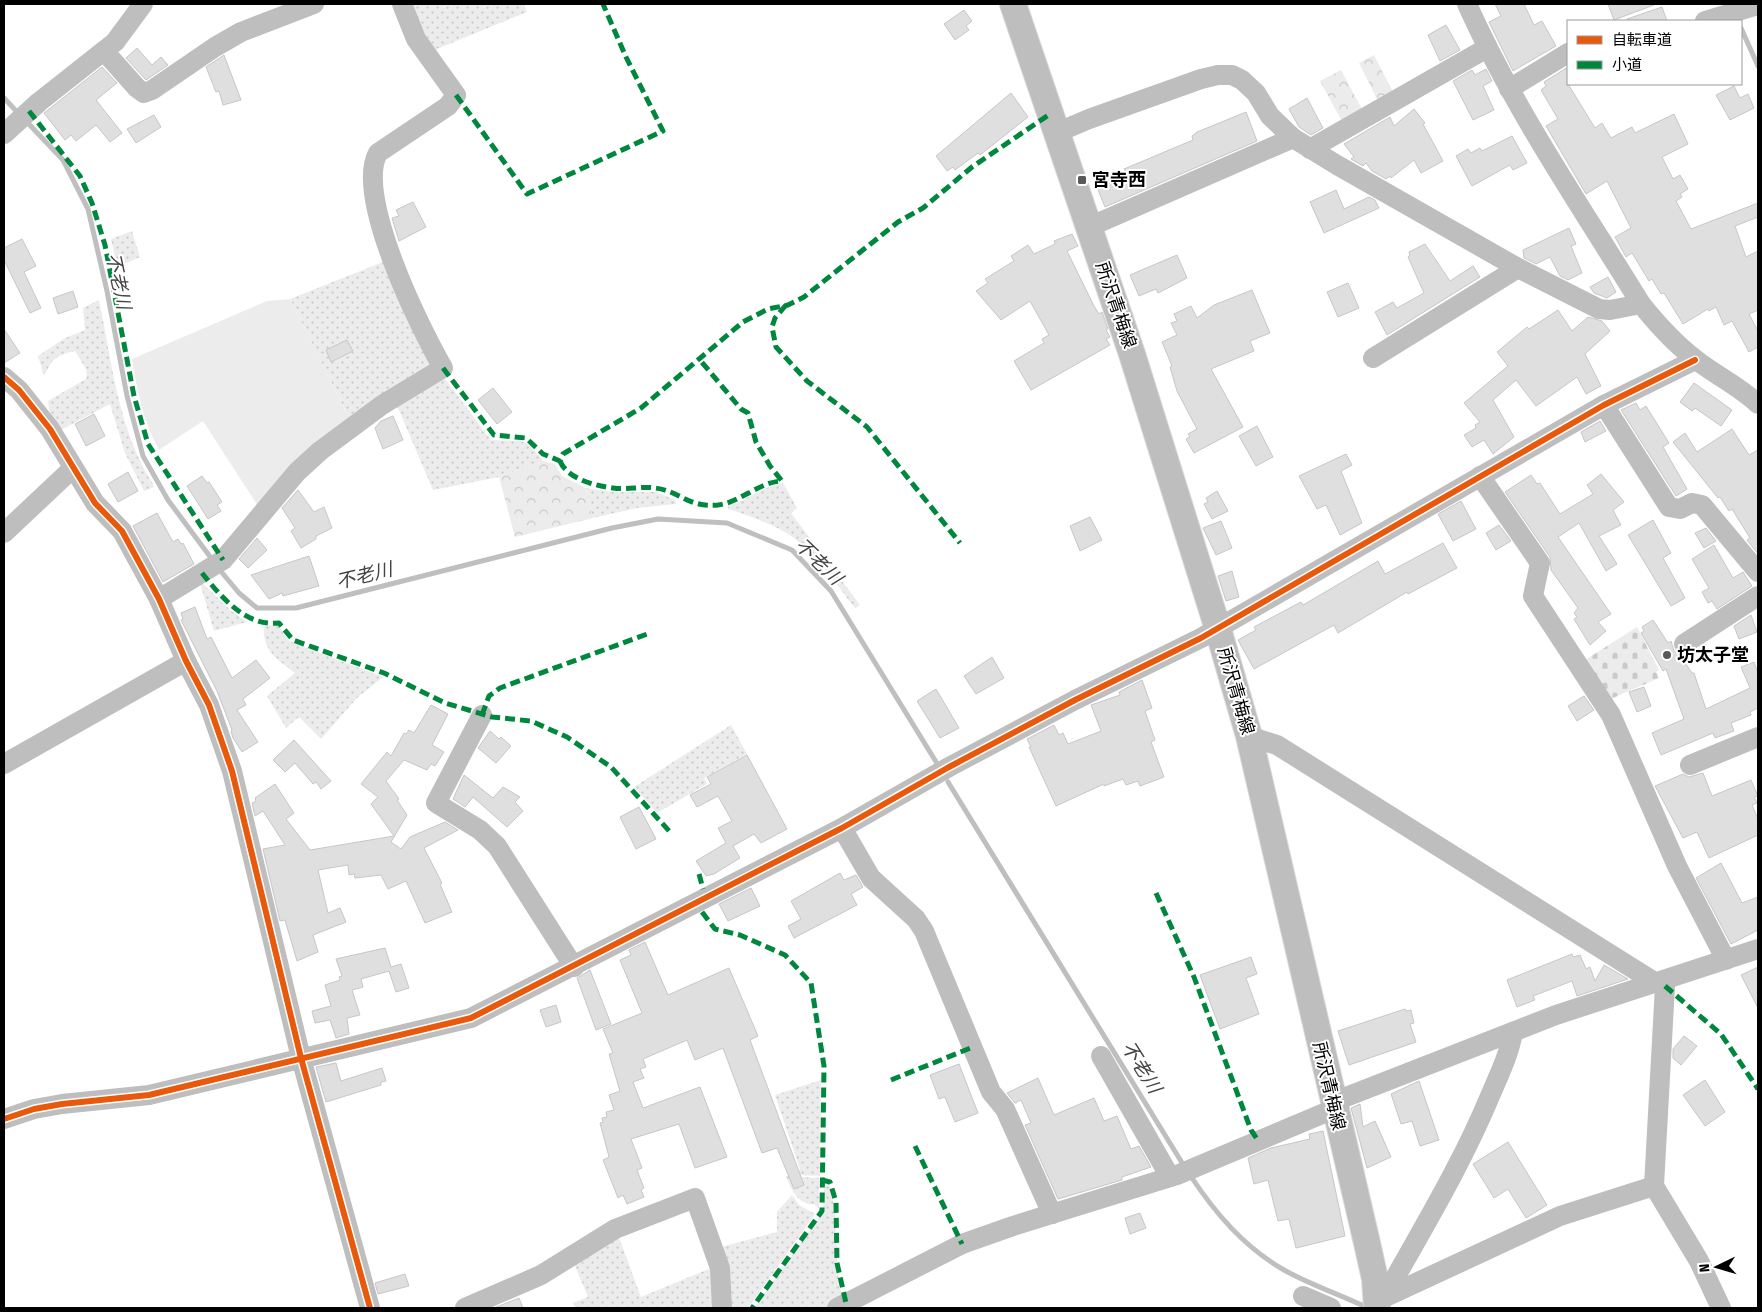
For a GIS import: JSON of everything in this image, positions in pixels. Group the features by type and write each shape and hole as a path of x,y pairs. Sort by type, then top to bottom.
{"main road":[{"name":"所沢青梅線","path":"1013,4 1132,354 1218,628 1249,736 1380,1302"}],"street":[{"path":"9,130 28,112 115,42 144,4"},
{"path":"104,51 137,88 144,92 152,90 215,47 241,32 314,4"},
{"path":"159,598 215,565 297,472 320,451 382,405 443,368 390,256 379,220 373,172 374,160 378,153 448,106 456,95 416,39 402,4"},
{"path":"1467,4 1487,48 1509,89 1641,304 1667,335 1695,360 1750,385 1758,404"},
{"path":"1708,20 1758,5"},
{"path":"1310,148 1487,48"},
{"path":"1509,89 1567,54"},
{"path":"1056,133 1088,119 1201,79 1218,75 1232,75 1242,80 1256,93 1270,116 1293,138 1518,268 1599,309 1610,310 1641,304"},
{"path":"1089,227 1293,138"},
{"path":"1373,358 1518,268"},
{"path":"4,1119 34,1109 62,1104 148,1095 471,1018 574,967 842,828 1075,700 1218,628 1604,406 1695,360"},
{"path":"4,377 19,390 50,429 95,503 122,531 159,598 208,705 232,771 301,1058 370,1308"},
{"path":"1604,406 1669,507 1680,510 1692,503 1702,505 1758,572"},
{"path":"4,533 73,468"},
{"path":"1480,476 1540,563 1533,596 1611,715 1676,866 1726,960"},
{"path":"1684,644 1758,596"},
{"path":"4,764 186,660"},
{"path":"482,714 436,803 480,830 497,846 574,967"},
{"path":"1249,736 1277,745 1665,986 1654,1186 1698,1261 1721,1308"},
{"path":"1690,765 1758,737"},
{"path":"842,828 871,878 916,919 924,931 991,1092 1005,1108 1052,1214"},
{"path":"837,1308 962,1244 1180,1174 1318,1118 1334,1106 1513,1032 1758,948"},
{"path":"1380,1302 1456,1168 1510,1049 1513,1032"},
{"path":"1101,1056 1122,1096 1147,1134 1180,1174"},
{"path":"1380,1302 1560,1216 1654,1186"},
{"path":"465,1308 541,1275 615,1229 695,1198 720,1268 722,1308"},
{"path":"1303,1296 1331,1308"}],"green space":[{"path":"404,4 524,4 527,12 427,53"},
{"path":"1374,55 1394,94 1379,103 1359,63"},
{"path":"1341,70 1363,111 1343,123 1320,81"},
{"path":"132,231 140,257 117,267 111,239"},
{"path":"383,262 431,358 431,368 350,420 290,299"},
{"path":"290,299 350,420 258,506 203,421 159,450 141,406 132,359 267,301"},
{"path":"99,300 124,418 141,463 154,487 144,491 125,453 110,404 61,430 50,415 48,401 84,380 87,377 86,369 75,351 63,354 55,359 44,376 38,356 65,338 85,330 83,308"},
{"path":"443,376 491,440 521,441 530,445 543,461 499,477 433,490 395,401"},
{"path":"543,461 555,464 562,476 586,488 593,518 515,537 499,477"},
{"path":"783,483 797,508 791,513 860,605 855,608 819,562 794,538 771,525 728,509 728,505"},
{"path":"586,488 612,492 656,492 675,500 676,504 637,508 593,518"},
{"path":"199,580 230,610 247,622 214,631"},
{"path":"278,625 289,641 383,677 357,698 321,739 299,717 286,728 267,696 295,673 268,649 264,635 264,626"},
{"path":"1637,627 1659,670 1656,672 1659,678 1606,701 1582,662"},
{"path":"731,725 747,754 704,778 707,784 657,813 634,787"},
{"path":"821,1080 820,1176 798,1175 795,1174 800,1169 775,1095"},
{"path":"786,1176 819,1178 819,1208 800,1199 793,1191"},
{"path":"824,1181 829,1183 833,1197 838,1269 843,1299 825,1308 754,1308 823,1212"},
{"path":"792,1195 799,1205 815,1214 748,1308 729,1308 721,1247 777,1232 777,1212"},
{"path":"617,1232 641,1297 711,1268 714,1308 575,1308 573,1303 588,1297 572,1259"}],"building":[{"path":"1495,4 1524,4 1534,25 1542,21 1556,46 1513,71 1489,22 1501,16"},
{"path":"1608,4 1654,4 1654,5 1614,20"},
{"path":"1662,7 1667,20 1628,20"},
{"path":"964,10 972,21 966,26 969,30 955,40 944,24"},
{"path":"1446,25 1460,50 1440,61 1428,35"},
{"path":"137,48 152,65 161,57 168,65 146,80 126,58"},
{"path":"224,55 241,100 223,105 219,91 216,92 206,67"},
{"path":"102,67 117,83 96,100 122,133 110,142 96,125 76,141 71,135 65,140 44,113"},
{"path":"1567,68 1567,85 1595,128 1602,123 1611,138 1632,127 1635,133 1674,114 1688,144 1662,157 1673,179 1680,175 1688,189 1680,194 1682,197 1676,201 1691,229 1758,203 1758,217 1735,226 1746,257 1758,251 1758,310 1749,314 1758,331 1758,347 1749,352 1732,321 1724,325 1716,307 1709,311 1708,309 1683,324 1664,293 1661,294 1652,279 1649,281 1632,253 1626,257 1615,237 1631,228 1607,181 1586,194 1546,126 1558,119 1541,90 1546,86 1544,82"},
{"path":"1486,69 1492,81 1483,86 1494,110 1473,120 1453,81 1472,70 1475,75"},
{"path":"1734,86 1740,98 1748,94 1754,108 1730,120 1716,95"},
{"path":"1011,93 1028,117 980,155 978,153 955,170 953,167 947,171 936,156"},
{"path":"1307,98 1323,128 1311,135 1299,127 1289,109"},
{"path":"1414,109 1425,123 1423,124 1443,161 1421,173 1414,160 1391,178 1390,176 1386,179 1372,171 1366,163 1363,166 1351,159 1354,157 1344,144 1390,117 1394,126"},
{"path":"1246,112 1257,141 1105,207 1096,185 1126,172 1124,169 1193,140 1192,136 1197,132"},
{"path":"154,115 161,127 136,143 127,129"},
{"path":"1512,136 1527,163 1513,170 1510,165 1472,186 1456,156 1468,149 1471,153 1480,148 1482,151"},
{"path":"1336,190 1344,209 1369,197 1375,200 1379,208 1324,233 1310,202"},
{"path":"413,202 426,227 399,241 392,218 399,216 396,210"},
{"path":"1569,228 1576,244 1571,246 1582,273 1568,280 1560,276 1550,257 1536,264 1524,258 1523,250"},
{"path":"1072,234 1078,246 1067,251 1094,306 1099,314 1102,312 1108,329 1106,330 1110,337 1106,339 1110,345 1031,390 1014,361 1044,343 1042,339 1049,335 1030,301 1001,320 976,291 988,283 985,279 1014,261 1011,256 1028,245 1034,254 1055,244 1054,241"},
{"path":"22,239 36,266 24,272 41,308 30,313 4,260 4,248"},
{"path":"1425,244 1450,281 1473,266 1480,277 1387,335 1375,312 1393,302 1397,308 1424,293 1408,257 1410,255 1409,252"},
{"path":"1177,255 1187,278 1158,293 1156,289 1139,296 1130,275"},
{"path":"1608,277 1616,292 1607,298 1594,293 1590,287"},
{"path":"1348,283 1359,308 1338,317 1327,292"},
{"path":"1252,290 1270,333 1250,341 1254,351 1211,369 1243,427 1194,453 1186,439 1190,437 1188,434 1197,429 1177,391 1170,367 1172,366 1162,342 1177,335 1171,323 1177,321 1174,314 1191,306 1197,318 1214,305"},
{"path":"73,291 78,307 58,314 53,298"},
{"path":"1558,310 1572,331 1588,317 1602,321 1610,331 1585,354 1601,386 1586,394 1577,377 1536,406 1516,380 1493,400 1514,437 1493,454 1484,440 1472,447 1464,435 1476,428 1475,425 1480,422 1464,403 1508,366 1497,352 1527,327 1529,329"},
{"path":"4,329 20,353 4,363"},
{"path":"347,340 353,351 331,362 326,350"},
{"path":"1694,383 1732,410 1721,426 1695,408 1692,411 1680,402"},
{"path":"493,388 512,412 497,424 478,400"},
{"path":"1636,403 1640,410 1646,406 1669,443 1663,447 1687,489 1676,496 1621,410"},
{"path":"94,414 105,436 86,446 75,424"},
{"path":"393,416 403,440 383,449 375,428 381,421"},
{"path":"1600,421 1606,431 1585,442 1581,432"},
{"path":"1257,426 1273,457 1256,466 1239,436"},
{"path":"1732,429 1749,455 1758,450 1758,554 1747,540 1750,538 1732,509 1729,511 1720,497 1718,498 1673,442 1685,433 1697,452"},
{"path":"1346,454 1352,465 1341,471 1362,523 1340,535 1326,505 1317,509 1299,476"},
{"path":"128,472 138,491 118,502 108,484"},
{"path":"1601,474 1624,502 1613,510 1621,525 1599,536 1617,564 1606,571 1579,523 1558,537 1611,614 1598,622 1606,631 1590,645 1574,619 1577,617 1574,613 1578,608 1551,570 1550,557 1505,492 1531,475 1537,484 1540,483 1560,514 1593,494 1587,485"},
{"path":"202,476 207,483 209,482 222,502 217,505 221,511 208,519 187,486"},
{"path":"298,490 314,512 324,507 332,528 316,536 316,539 301,548 291,531 295,528 282,508"},
{"path":"1217,491 1228,511 1212,519 1204,504 1208,502 1206,498"},
{"path":"1461,501 1476,529 1453,541 1438,514"},
{"path":"157,513 173,542 178,539 181,544 183,543 194,564 163,582 133,526"},
{"path":"1090,517 1102,540 1080,551 1070,526"},
{"path":"1653,520 1671,553 1663,558 1685,598 1671,606 1628,535"},
{"path":"1221,521 1232,548 1216,555 1203,528"},
{"path":"1499,525 1511,541 1496,550 1486,533"},
{"path":"1706,528 1716,541 1704,548 1695,533"},
{"path":"257,538 267,550 248,568 239,559"},
{"path":"1443,543 1457,568 1408,594 1407,592 1338,633 1334,625 1254,669 1238,640 1256,630 1254,627 1301,602 1303,605 1378,561 1385,574"},
{"path":"1714,545 1733,578 1743,572 1752,586 1717,609 1712,601 1708,603 1702,592 1709,588 1692,559"},
{"path":"309,556 319,586 283,596 282,593 269,599 251,575"},
{"path":"1232,571 1239,597 1226,601 1218,576"},
{"path":"195,607 207,639 211,637 232,678 256,660 270,678 243,699 246,705 237,710 258,742 242,752 233,738 232,730 217,691 181,620 183,619 181,613"},
{"path":"1751,615 1757,632 1739,639 1734,626"},
{"path":"1653,620 1668,643 1671,641 1674,651 1680,655 1692,673 1694,673 1706,709 1750,688 1741,667 1754,662 1758,673 1758,708 1750,712 1751,715 1731,723 1734,731 1715,738 1713,733 1661,755 1652,733 1684,719 1666,669 1663,671 1641,633 1644,631 1642,627"},
{"path":"992,657 1004,678 976,694 964,676"},
{"path":"1142,680 1152,708 1145,711 1155,740 1151,742 1164,777 1140,786 1138,781 1126,785 1123,779 1104,786 1104,784 1056,806 1027,739 1054,725 1059,735 1063,733 1068,744 1101,731 1091,705 1120,695 1119,692"},
{"path":"1644,687 1651,706 1637,712 1629,692"},
{"path":"936,689 959,728 940,738 917,701"},
{"path":"1584,696 1594,710 1577,721 1568,706"},
{"path":"431,705 448,714 432,745 444,752 435,766 431,764 427,770 404,760 386,781 399,799 397,800 407,815 391,842 401,849 410,837 445,822 458,830 424,848 442,883 440,884 452,912 425,923 406,881 388,889 381,875 355,878 354,874 349,875 348,865 318,870 328,913 340,908 346,922 313,935 318,952 297,961 285,920 280,921 263,849 285,845 263,811 255,816 252,803 256,801 255,798 275,784 294,813 286,819 310,850 394,836 371,804 378,797 361,784 387,752 391,756 404,733 406,734 409,730 414,733"},
{"path":"490,731 499,739 501,737 511,746 496,763 478,748"},
{"path":"294,740 331,781 321,789 316,782 313,784 295,763 285,772 273,760"},
{"path":"747,755 787,829 761,843 754,834 733,846 740,858 714,874 706,876 696,861 726,843 718,828 732,821 718,796 697,807 690,795 711,784 707,777"},
{"path":"1703,773 1712,796 1751,780 1758,796 1754,797 1757,803 1752,805 1758,819 1758,835 1709,858 1697,832 1683,838 1655,786 1683,774 1689,777"},
{"path":"464,775 493,798 503,787 520,797 515,802 523,811 507,827 473,797 465,807 453,799"},
{"path":"639,807 656,839 636,849 620,817"},
{"path":"1721,863 1742,903 1758,897 1758,930 1731,944 1696,878"},
{"path":"840,873 844,880 856,875 863,887 851,894 857,905 794,938 788,926 801,919 791,901"},
{"path":"751,888 760,906 728,921 719,904"},
{"path":"645,942 668,995 729,968 758,1036 750,1040 804,1185 794,1189 777,1148 762,1153 723,1048 695,1060 687,1040 643,1059 646,1067 640,1069 644,1078 633,1082 643,1108 700,1087 727,1157 695,1168 679,1124 631,1139 642,1168 637,1170 644,1188 641,1190 644,1197 627,1204 623,1195 618,1198 603,1160 609,1157 600,1123 603,1122 602,1118 607,1117 606,1112 614,1110 609,1095 620,1091 609,1054 613,1053 603,1029 642,1013 620,960 631,955 629,950"},
{"path":"385,948 391,967 401,964 409,988 396,992 389,971 361,979 363,987 352,990 360,1015 347,1018 349,1034 336,1038 330,1020 315,1023 312,1011 331,1006 325,985 340,980 339,977 342,976 336,959"},
{"path":"1572,954 1573,957 1580,955 1586,969 1590,967 1595,981 1604,965 1628,979 1577,996 1572,981 1533,996 1535,1000 1517,1007 1507,980"},
{"path":"1251,957 1257,974 1246,978 1259,1014 1220,1029 1200,975"},
{"path":"1758,967 1758,1008 1741,975"},
{"path":"590,970 611,1024 596,1030 577,978"},
{"path":"556,1005 561,1022 546,1027 540,1010"},
{"path":"1405,1009 1406,1011 1411,1010 1414,1023 1410,1024 1416,1042 1349,1065 1338,1031"},
{"path":"1684,1036 1697,1046 1681,1065 1673,1058 1673,1049"},
{"path":"336,1063 341,1081 382,1068 386,1081 381,1082 381,1085 326,1102 316,1067"},
{"path":"959,1064 978,1113 955,1122 945,1097 939,1099 930,1075"},
{"path":"1038,1078 1054,1115 1094,1098 1104,1121 1117,1116 1131,1149 1139,1146 1151,1167 1122,1177 1122,1180 1058,1199 1025,1125 1031,1123 1021,1100 1015,1103 1007,1093"},
{"path":"1705,1080 1725,1112 1705,1126 1683,1095"},
{"path":"1419,1081 1439,1140 1420,1146 1412,1121 1401,1124 1391,1094"},
{"path":"1360,1104 1363,1127 1375,1121 1391,1157 1367,1168 1351,1108"},
{"path":"1323,1131 1345,1236 1296,1248 1289,1219 1278,1221 1268,1180 1254,1184 1248,1158 1271,1148 1310,1139 1309,1134"},
{"path":"1508,1142 1547,1205 1526,1218 1508,1189 1494,1198 1473,1164"},
{"path":"1140,1213 1146,1228 1130,1234 1125,1218"},
{"path":"405,1274 409,1286 378,1294 375,1283"},
{"path":"519,1298 523,1308 494,1308"}],"waterway":[{"path":"1742,30 1758,66"},
{"name":"不老川","path":"4,98 19,114"},
{"name":"不老川","path":"25,120 63,160 88,209 107,291 127,396 143,456 168,500 214,562"},
{"name":"不老川","path":"219,569 239,593 257,608 296,608 612,528 658,519 727,523 792,550 831,591 938,765"},
{"name":"不老川","path":"948,782 1184,1166"},
{"name":"不老川","path":"1190,1175 1220,1216 1256,1251 1284,1270 1368,1308"}],"marked path":[{"path":"456,95 527,194 663,131 626,57 603,4"},
{"path":"29,111 80,176 92,203 105,245 134,396 148,444 223,560"},
{"path":"443,368 494,435 526,438 543,454 560,461 563,454 641,408 743,322 768,309 788,305 804,297 898,222 923,208 972,167 1050,114"},
{"path":"786,305 775,318 772,327 776,347 807,381 867,427 960,543"},
{"path":"560,461 569,473 583,481 606,487 655,488 671,492 691,502 708,505 726,503 766,485 782,481 770,466 756,442 748,413 741,409 700,360"},
{"path":"202,573 217,592 235,609 256,620 267,623 279,623 293,640 384,673 445,703 492,717 531,721 567,737 611,767 671,833"},
{"path":"482,715 489,696 500,688 650,633"},
{"path":"699,874 703,889"},
{"path":"1156,893 1194,977 1251,1130 1259,1142"},
{"path":"702,912 715,929 740,935 785,955 811,983 824,1066 822,1211 752,1308"},
{"path":"1665,986 1721,1034 1758,1089"},
{"path":"891,1080 973,1047"},
{"path":"915,1146 962,1244"},
{"path":"822,1180 830,1182 836,1202 837,1263 846,1303"}],"cycle path":[{"path":"4,1119 34,1109 62,1104 149,1095 471,1018 842,828 949,767 1075,700 1201,638 1604,405 1695,360"},
{"path":"4,377 19,390 50,429 95,503 122,531 159,599 186,661 209,705 232,771 301,1058 370,1308"}],"place":[{"name":"宮寺西","path":"1082,180"},
{"name":"坊太子堂","path":"1667,655"}]}
